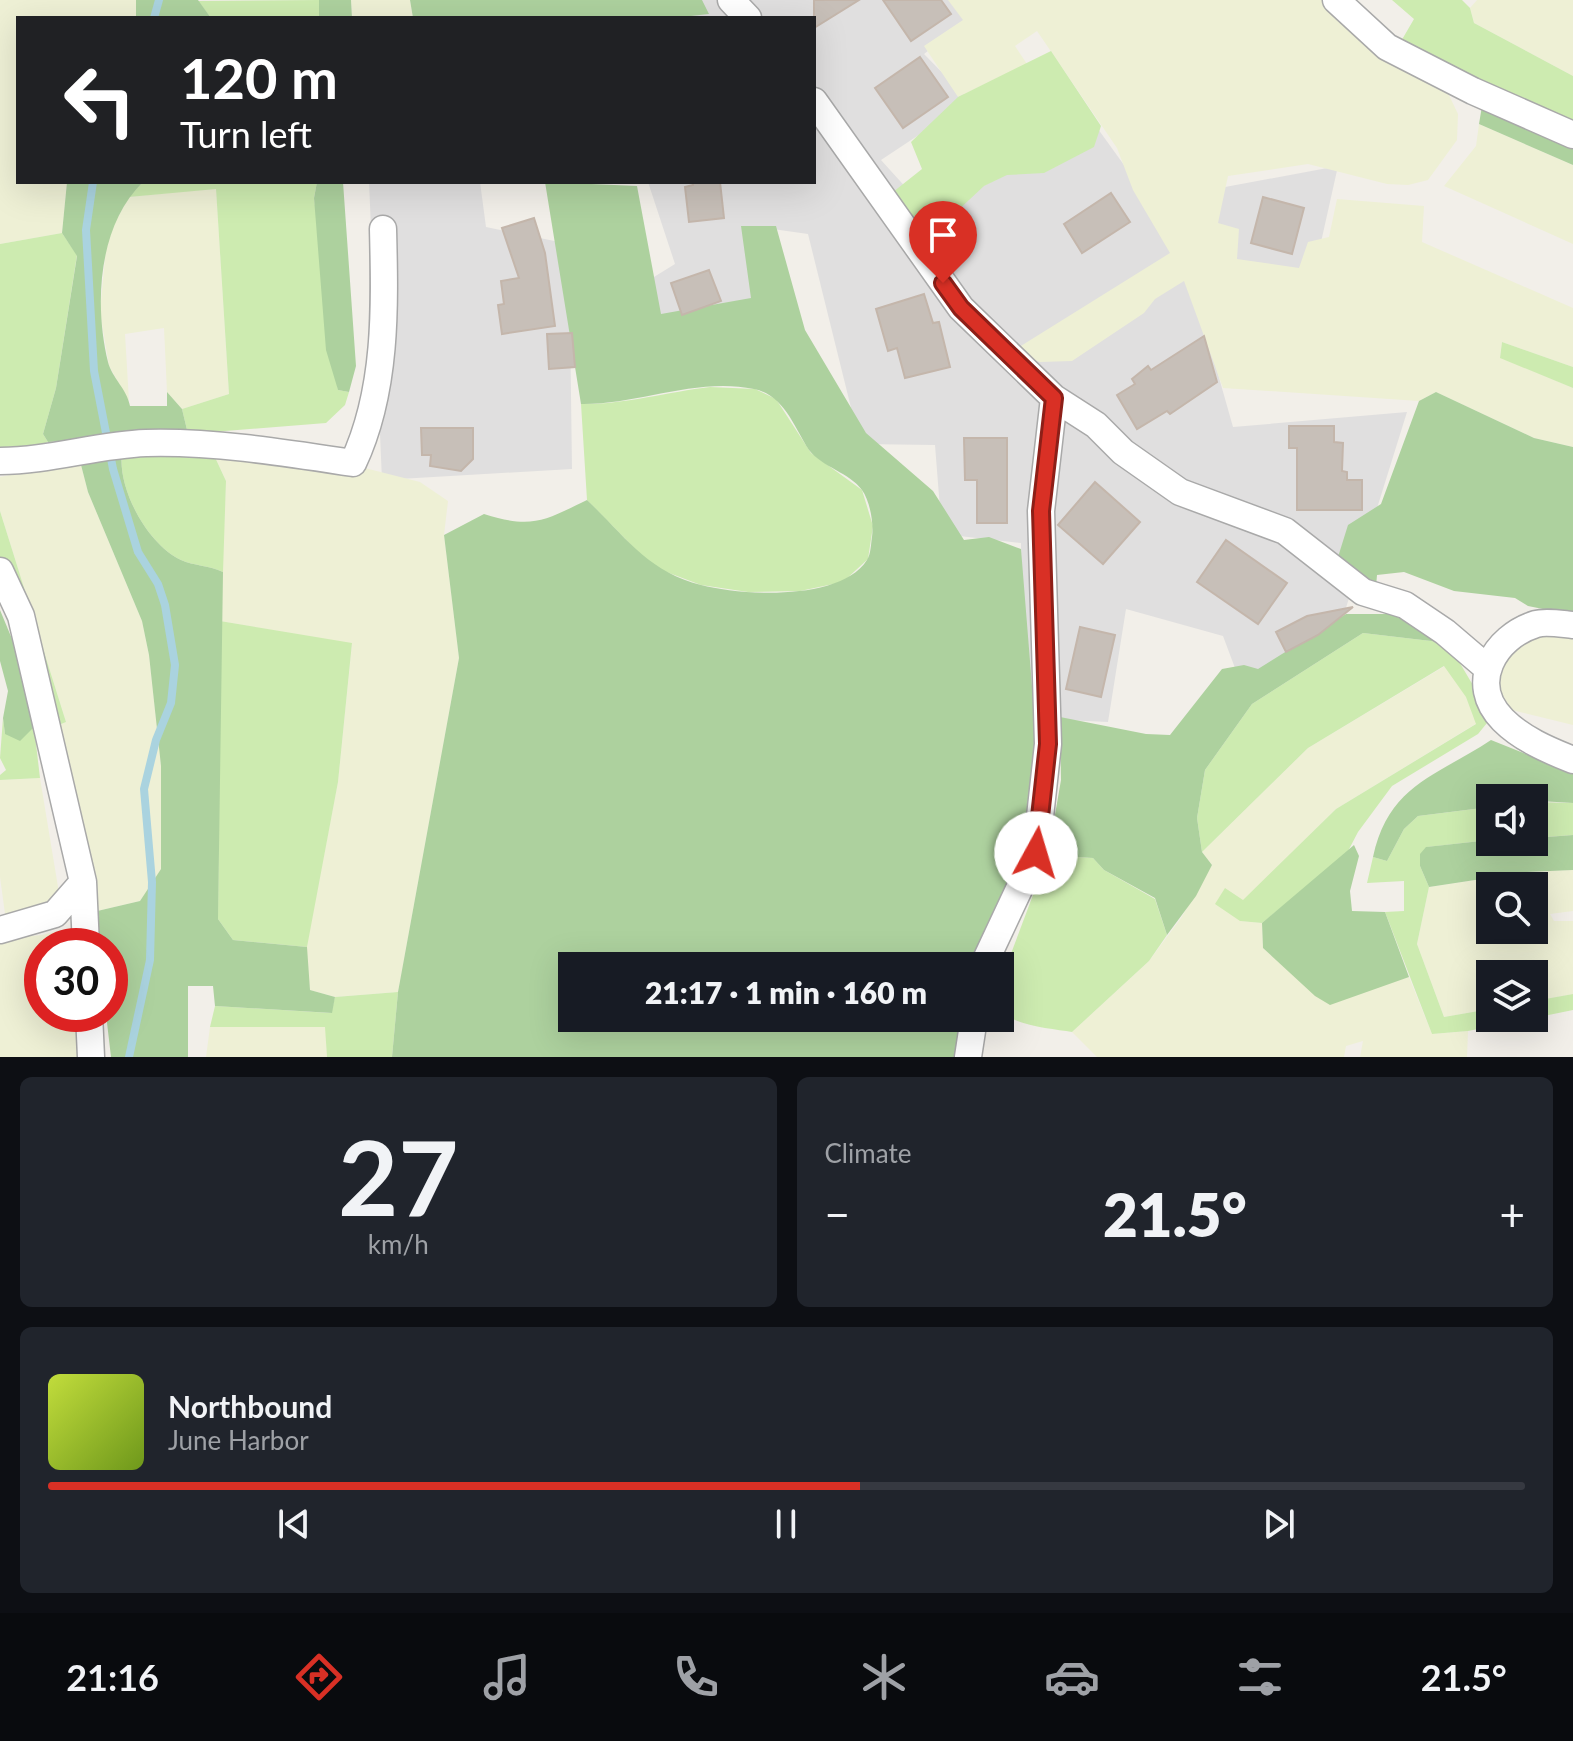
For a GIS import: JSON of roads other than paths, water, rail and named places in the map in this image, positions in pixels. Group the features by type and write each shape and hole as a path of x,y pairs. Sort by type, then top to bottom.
{"street":[{"path":"731,0 746,16"},
{"path":"1336,0 1387,47 1473,91 1573,135"},
{"path":"816,104 961,308 1054,398 1096,425 1123,452 1180,492 1285,531 1363,592 1405,605 1445,632 1486,667"},
{"path":"0,461 31,461 146,443 284,452 353,463 363,440 386,324 383,229"},
{"path":"990,952 1036,853 1048,744 1041,511 1054,398"},
{"path":"0,571 21,616 83,882 85,928"},
{"path":"1573,625 1537,623 1504,641 1486,667 1487,697 1502,719 1539,746 1573,760"},
{"path":"0,930 55,914 83,882"},
{"path":"90,1032 91,1057"},
{"path":"968,1057 972,1032"}],"waterway":[{"path":"155,16 159,0"},
{"path":"93,184 86,230 94,371 113,469 138,552 158,584 165,605 175,665 171,703 156,740 144,789 152,882 150,960 129,1057"}]}
